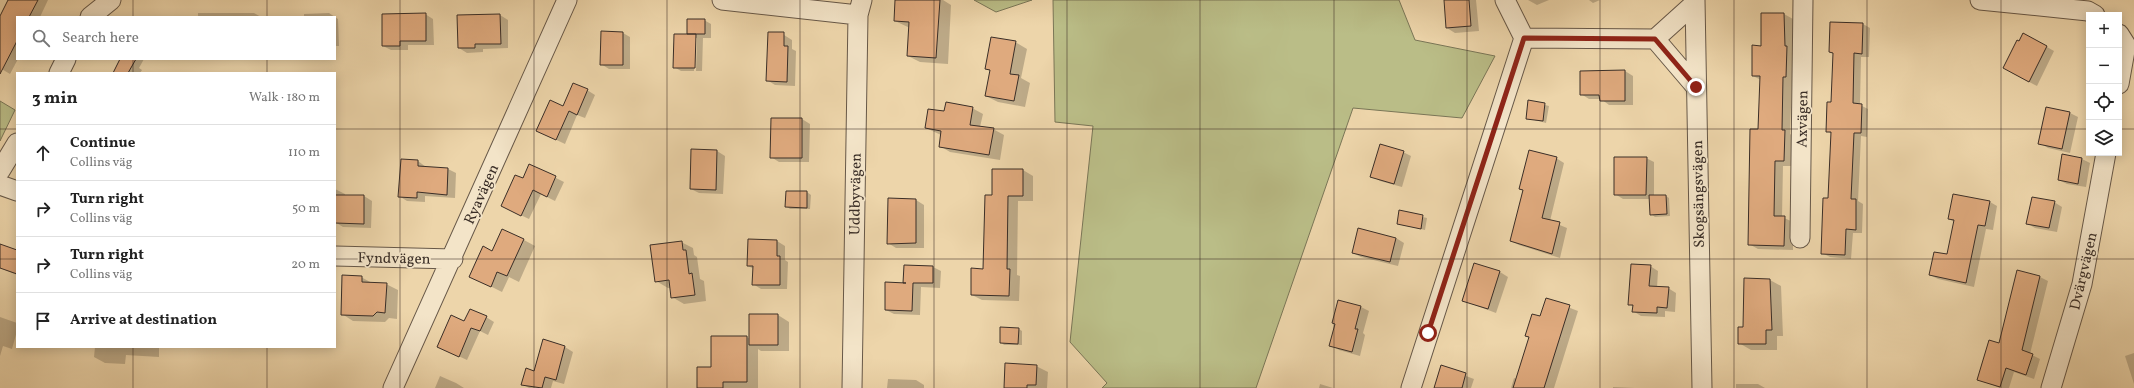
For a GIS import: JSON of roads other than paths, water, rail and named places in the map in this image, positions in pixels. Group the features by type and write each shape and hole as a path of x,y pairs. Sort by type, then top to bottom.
{"street":[{"path":"91,16 111,0"},
{"name":"Ryavägen","path":"393,388 567,0"},
{"path":"722,0 860,8"},
{"path":"1411,388 1524,38 1505,0"},
{"name":"Axvägen","path":"1800,238 1803,0"},
{"path":"1980,0 2023,2 2090,12"},
{"path":"1524,38 1655,39 1695,2"},
{"name":"Skogsängsvägen","path":"1695,2 1702,388"},
{"name":"Uddbyvägen","path":"852,388 860,8"},
{"path":"1655,39 1696,87"},
{"path":"2122,39 2126,45 2122,67"},
{"path":"60,72 66,60"},
{"path":"0,171 16,145"},
{"name":"Dvärgvägen","path":"2051,388 2082,284 2105,156"},
{"path":"0,185 16,191"},
{"name":"Fyndvägen","path":"336,256 452,259"}]}
